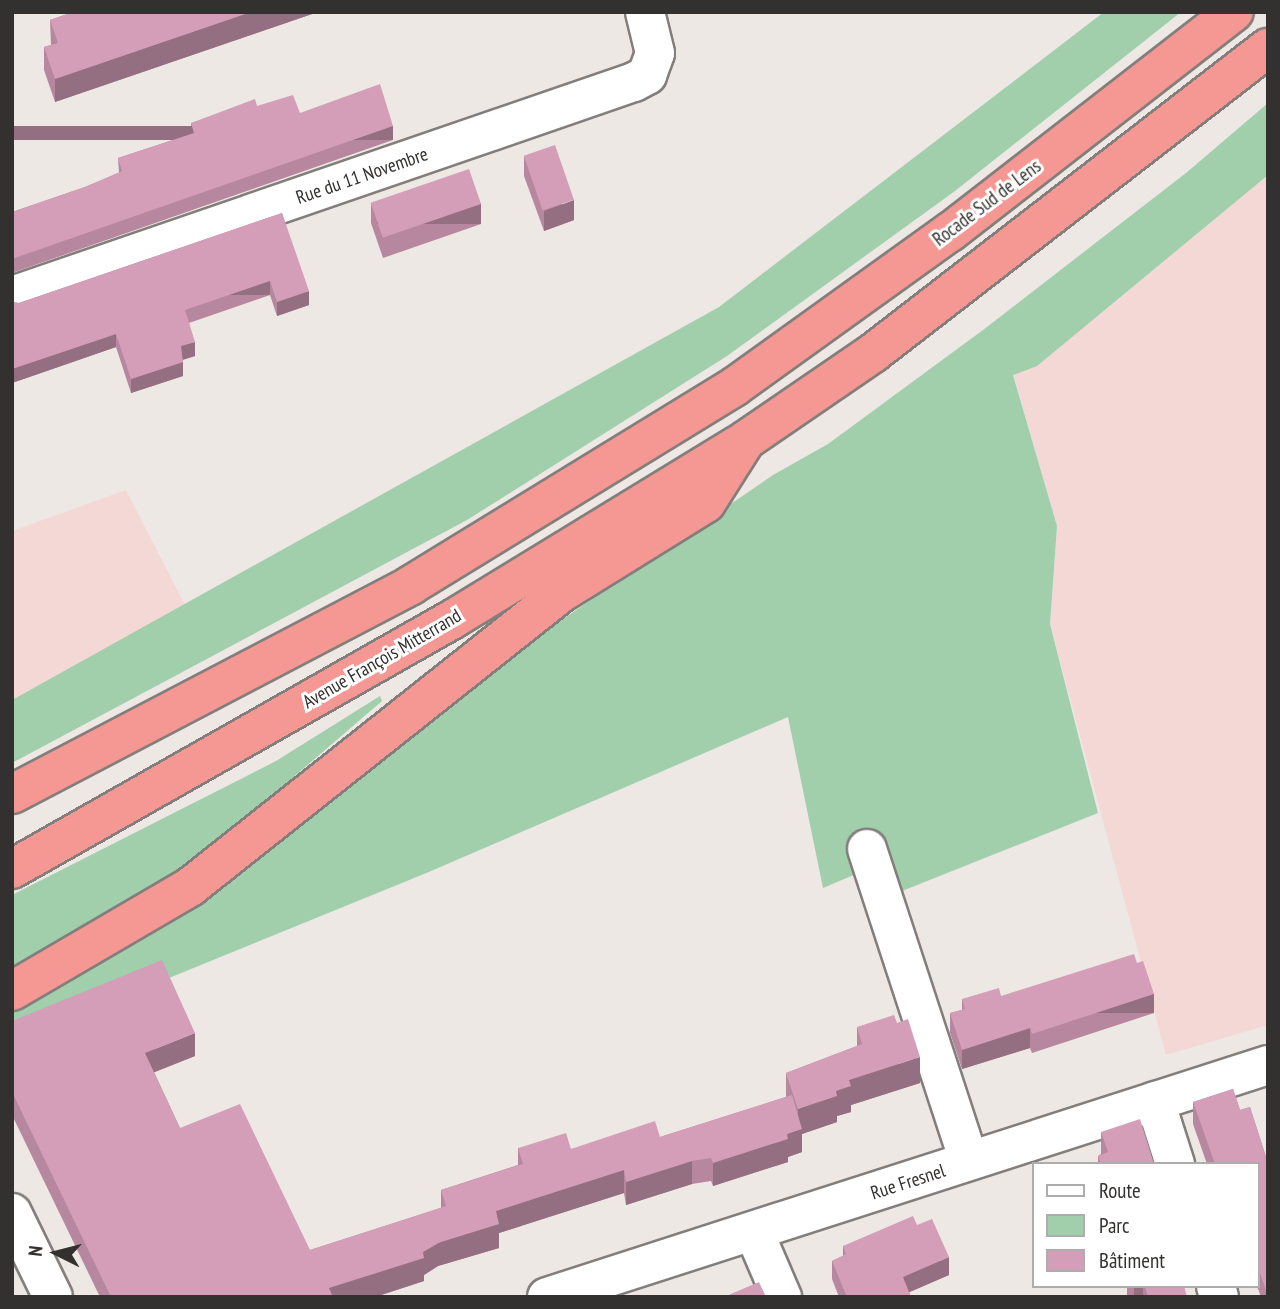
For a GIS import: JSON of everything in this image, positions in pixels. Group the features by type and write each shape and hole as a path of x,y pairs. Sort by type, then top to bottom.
{"highway":[{"name":"Rocade Sud de Lens","path":"12,794 411,585 734,387 950,232 1234,12"},
{"name":"Avenue François Mitterrand","path":"12,869 453,620 746,440 873,353 1268,48"},
{"path":"12,991 190,887 564,591 706,503 746,440"}],"street":[{"name":"Rue du 11 Novembre","path":"12,296 634,82 647,75 655,53 645,12"},
{"path":"867,849 970,1161"},
{"name":"Rue Fresnel","path":"547,1297 1268,1065"},
{"path":"1155,1101 1174,1162"},
{"path":"12,1213 53,1297"},
{"path":"754,1232 782,1297"}],"shaded area":[{"path":"1268,136 1268,1025 1166,1055 1050,624 1057,526 1007,352"},
{"path":"126,490 185,605 12,700 12,531"}],"green space":[{"path":"1104,12 1181,12 955,191 727,356 467,520 12,763 12,700 719,307"},
{"path":"1268,103 1268,175 1037,366 1013,375 1057,526 1050,624 1098,813 892,895 882,863 823,888 788,717 424,874 12,1042 12,1010 200,901 499,663 773,475 828,444 983,330 1186,173"},
{"path":"380,696 382,701 289,781 167,879 12,969 12,895 276,761"}],"building":[{"path":"73,12 251,12 55,79 44,47 58,43 50,20"},
{"path":"380,84 393,126 12,259 12,212 122,171 118,158 194,133 191,123 255,99 257,106 293,95 300,113"},
{"path":"555,145 574,200 543,211 524,156"},
{"path":"469,169 481,204 383,238 371,203"},
{"path":"282,213 309,291 277,302 270,281 185,310 195,342 181,346 183,362 131,379 116,334 12,369 12,302 19,303"},
{"path":"1134,954 1137,963 1143,961 1154,994 1032,1034 1030,1028 962,1050 950,1013 965,1009 962,999 999,988 1001,996"},
{"path":"162,960 195,1033 145,1053 180,1128 240,1104 310,1250 446,1206 441,1190 523,1164 518,1148 566,1133 571,1149 655,1121 660,1137 792,1095 802,1129 787,1134 788,1139 713,1163 711,1158 692,1161 626,1182 624,1170 496,1211 499,1224 438,1243 423,1252 424,1258 329,1288 333,1297 111,1297 12,1092 12,1021"},
{"path":"894,1015 897,1023 908,1019 920,1057 849,1080 851,1086 836,1091 837,1096 798,1109 786,1073 862,1044 857,1027"},
{"path":"1233,1089 1240,1110 1250,1107 1268,1163 1268,1297 1259,1270 1259,1162 1214,1162 1193,1102"},
{"path":"1140,1119 1153,1162 1100,1162 1098,1156 1108,1152 1101,1132"},
{"path":"913,1216 917,1225 932,1219 949,1257 903,1277 911,1297 847,1297 832,1261 846,1254 843,1246"},
{"path":"759,1282 766,1297 724,1297"},
{"path":"1146,1288 1185,1288 1187,1297 1148,1297"}]}
